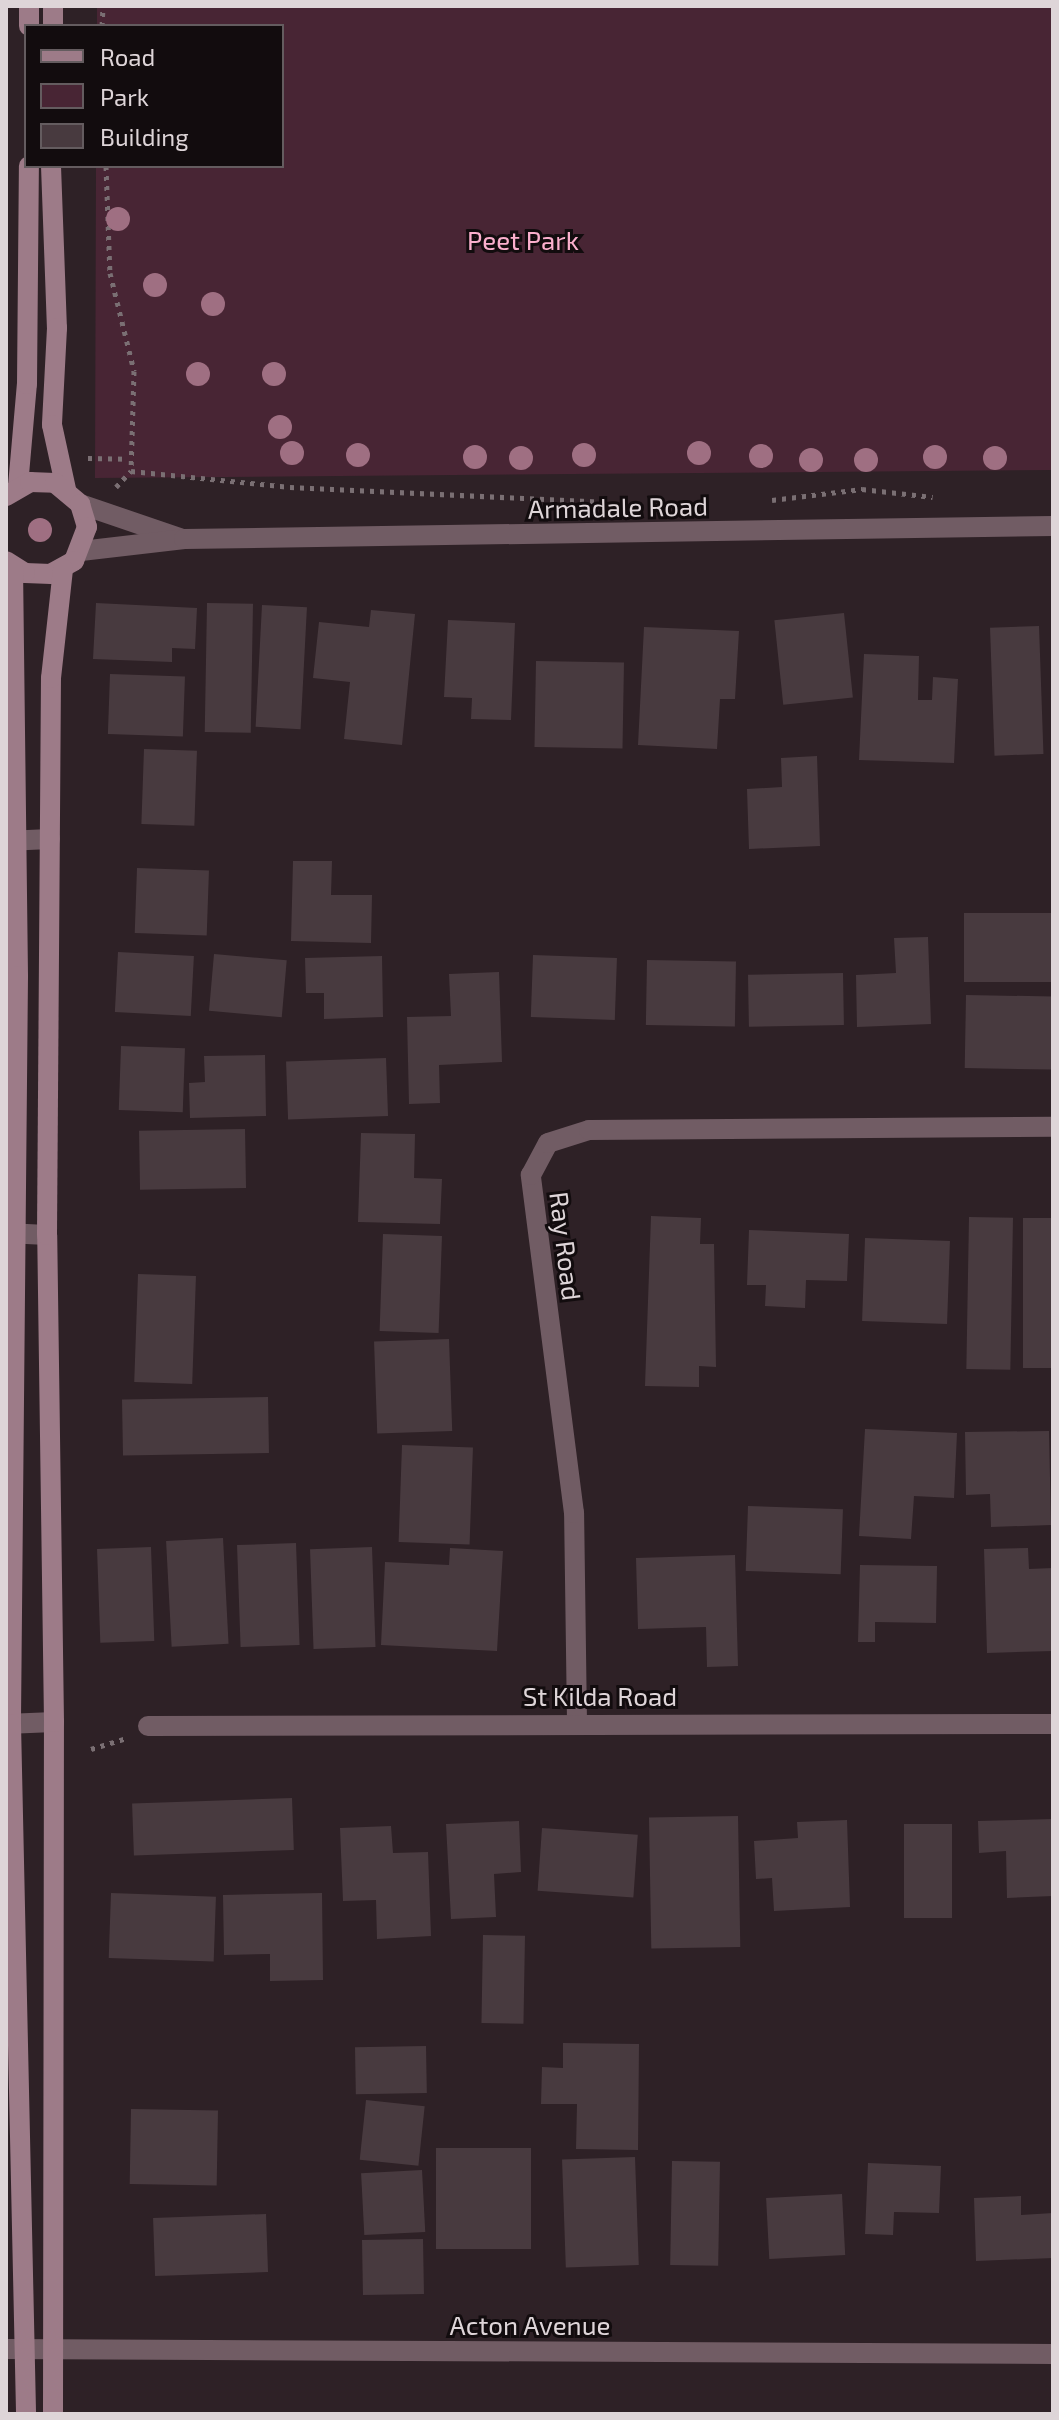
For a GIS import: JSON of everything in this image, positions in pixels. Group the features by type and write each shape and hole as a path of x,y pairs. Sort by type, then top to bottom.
{"street":[{"path":"29,168 27,384 12,491 43,481 73,496"},
{"path":"26,2414 16,2349 8,1724 11,1233 9,564 38,575 63,569 81,551 87,527 73,496 52,425 57,328 51,168"},
{"name":"Armadale Road","path":"73,496 184,539"},
{"name":"Armadale Road","path":"81,551 184,539 1053,526"},
{"path":"53,2414 54,1722 47,1235 51,678 63,569"},
{"path":"11,841 50,839"},
{"name":"Ray Road","path":"577,1722 574,1513 531,1175 548,1143 589,1130 1053,1127"},
{"path":"11,1233 47,1235"},
{"path":"8,1724 54,1722"},
{"name":"St Kilda Road","path":"148,1726 577,1722 1053,1724"},
{"name":"Acton Avenue","path":"16,2349 1053,2354"}],"path":[{"path":"106,168 110,273 134,371 131,471 290,487 503,493 614,503"},
{"path":"762,502 862,489 938,498"},
{"path":"91,1749 114,1745 148,1726"}],"green space":[{"name":"Peet Park","path":"97,6 1053,6 1053,470 95,478 96,168 284,168 284,24 97,24"}],"building":[{"path":"96,603 197,608 195,649 172,648 172,662 93,659"},
{"path":"207,603 253,604 251,733 205,732"},
{"path":"262,605 307,607 301,729 256,727"},
{"path":"371,610 415,614 402,745 344,739 350,682 313,678 319,622 369,627"},
{"path":"844,613 853,698 783,705 774,620"},
{"path":"448,620 515,623 511,720 471,719 472,698 444,697"},
{"path":"1039,626 1043,754 994,756 990,628"},
{"path":"644,627 739,631 735,699 720,699 717,749 638,745"},
{"path":"864,654 919,656 918,700 932,700 933,677 958,679 954,763 859,760"},
{"path":"536,661 624,663 622,749 534,747"},
{"path":"110,674 185,677 183,737 108,734"},
{"path":"144,749 197,751 194,826 141,824"},
{"path":"817,756 820,846 749,849 747,789 782,787 781,758"},
{"path":"293,861 332,861 331,895 372,895 371,943 291,941"},
{"path":"137,868 209,871 207,935 135,933"},
{"path":"964,913 1053,913 1053,982 964,982"},
{"path":"928,937 931,1024 857,1027 856,975 896,973 894,938"},
{"path":"118,952 194,956 191,1016 115,1012"},
{"path":"214,954 287,960 282,1017 209,1011"},
{"path":"533,955 617,958 615,1020 531,1017"},
{"path":"382,956 383,1017 324,1019 324,993 306,993 305,958"},
{"path":"647,960 736,962 735,1027 646,1025"},
{"path":"499,972 502,1062 439,1065 440,1103 409,1104 407,1017 451,1016 449,974"},
{"path":"843,973 844,1025 749,1027 748,975"},
{"path":"966,995 1053,997 1052,1070 965,1068"},
{"path":"121,1046 185,1048 183,1112 119,1110"},
{"path":"265,1055 266,1116 190,1118 189,1083 205,1082 204,1056"},
{"path":"386,1058 388,1116 288,1119 286,1061"},
{"path":"245,1129 246,1188 140,1190 139,1131"},
{"path":"361,1133 415,1134 414,1178 442,1179 440,1224 358,1222"},
{"path":"651,1216 701,1218 700,1244 714,1244 716,1367 699,1366 699,1387 645,1386"},
{"path":"969,1217 1013,1218 1010,1370 966,1369"},
{"path":"1023,1218 1053,1218 1053,1368 1023,1368"},
{"path":"749,1230 849,1234 847,1281 806,1280 805,1308 765,1306 766,1285 747,1285"},
{"path":"383,1234 442,1236 439,1333 380,1331"},
{"path":"865,1238 950,1241 947,1324 862,1321"},
{"path":"138,1274 196,1276 192,1384 134,1382"},
{"path":"449,1339 452,1431 377,1434 374,1342"},
{"path":"268,1397 269,1453 123,1456 122,1400"},
{"path":"865,1429 957,1433 954,1498 914,1496 911,1539 859,1536"},
{"path":"1049,1431 1051,1525 991,1527 990,1494 966,1495 965,1432"},
{"path":"402,1445 473,1447 470,1544 399,1542"},
{"path":"748,1506 843,1509 841,1574 746,1571"},
{"path":"223,1538 229,1644 172,1647 166,1541"},
{"path":"296,1543 300,1645 241,1647 237,1545"},
{"path":"151,1547 154,1641 100,1643 97,1549"},
{"path":"372,1547 375,1647 314,1649 310,1549"},
{"path":"450,1548 503,1551 497,1651 381,1645 385,1562 449,1565"},
{"path":"1028,1548 1029,1569 1053,1568 1053,1651 987,1653 984,1549"},
{"path":"735,1555 738,1666 707,1667 706,1627 638,1629 636,1558"},
{"path":"860,1565 937,1566 936,1623 875,1622 875,1642 858,1642"},
{"path":"292,1798 294,1850 134,1856 132,1804"},
{"path":"738,1816 740,1947 651,1949 649,1818"},
{"path":"1053,1819 1053,1896 1007,1898 1006,1851 979,1853 978,1821"},
{"path":"847,1820 850,1907 774,1911 772,1878 756,1879 754,1841 798,1838 797,1822"},
{"path":"519,1821 521,1872 494,1874 496,1917 451,1919 446,1824"},
{"path":"904,1824 952,1824 952,1918 904,1918"},
{"path":"391,1826 393,1853 428,1852 431,1936 377,1939 376,1900 343,1901 340,1828"},
{"path":"542,1828 638,1835 633,1898 538,1891"},
{"path":"111,1893 216,1897 214,1962 109,1958"},
{"path":"322,1893 323,1980 270,1981 270,1954 224,1955 223,1895"},
{"path":"483,1935 525,1936 523,2024 481,2023"},
{"path":"563,2043 639,2044 638,2150 576,2149 577,2104 541,2104 542,2067 563,2068"},
{"path":"426,2046 427,2093 356,2094 355,2047"},
{"path":"366,2100 425,2106 418,2166 360,2160"},
{"path":"131,2109 218,2111 217,2186 130,2184"},
{"path":"436,2148 531,2148 531,2249 436,2249"},
{"path":"635,2157 639,2265 566,2267 562,2160"},
{"path":"672,2161 720,2162 718,2266 670,2265"},
{"path":"868,2163 941,2166 939,2213 894,2212 893,2235 865,2234"},
{"path":"422,2170 425,2232 364,2235 361,2173"},
{"path":"842,2194 845,2255 769,2259 766,2198"},
{"path":"1021,2196 1021,2215 1053,2213 1053,2258 976,2261 974,2198"},
{"path":"266,2214 268,2272 155,2276 153,2218"},
{"path":"423,2239 424,2294 363,2295 362,2240"}]}
